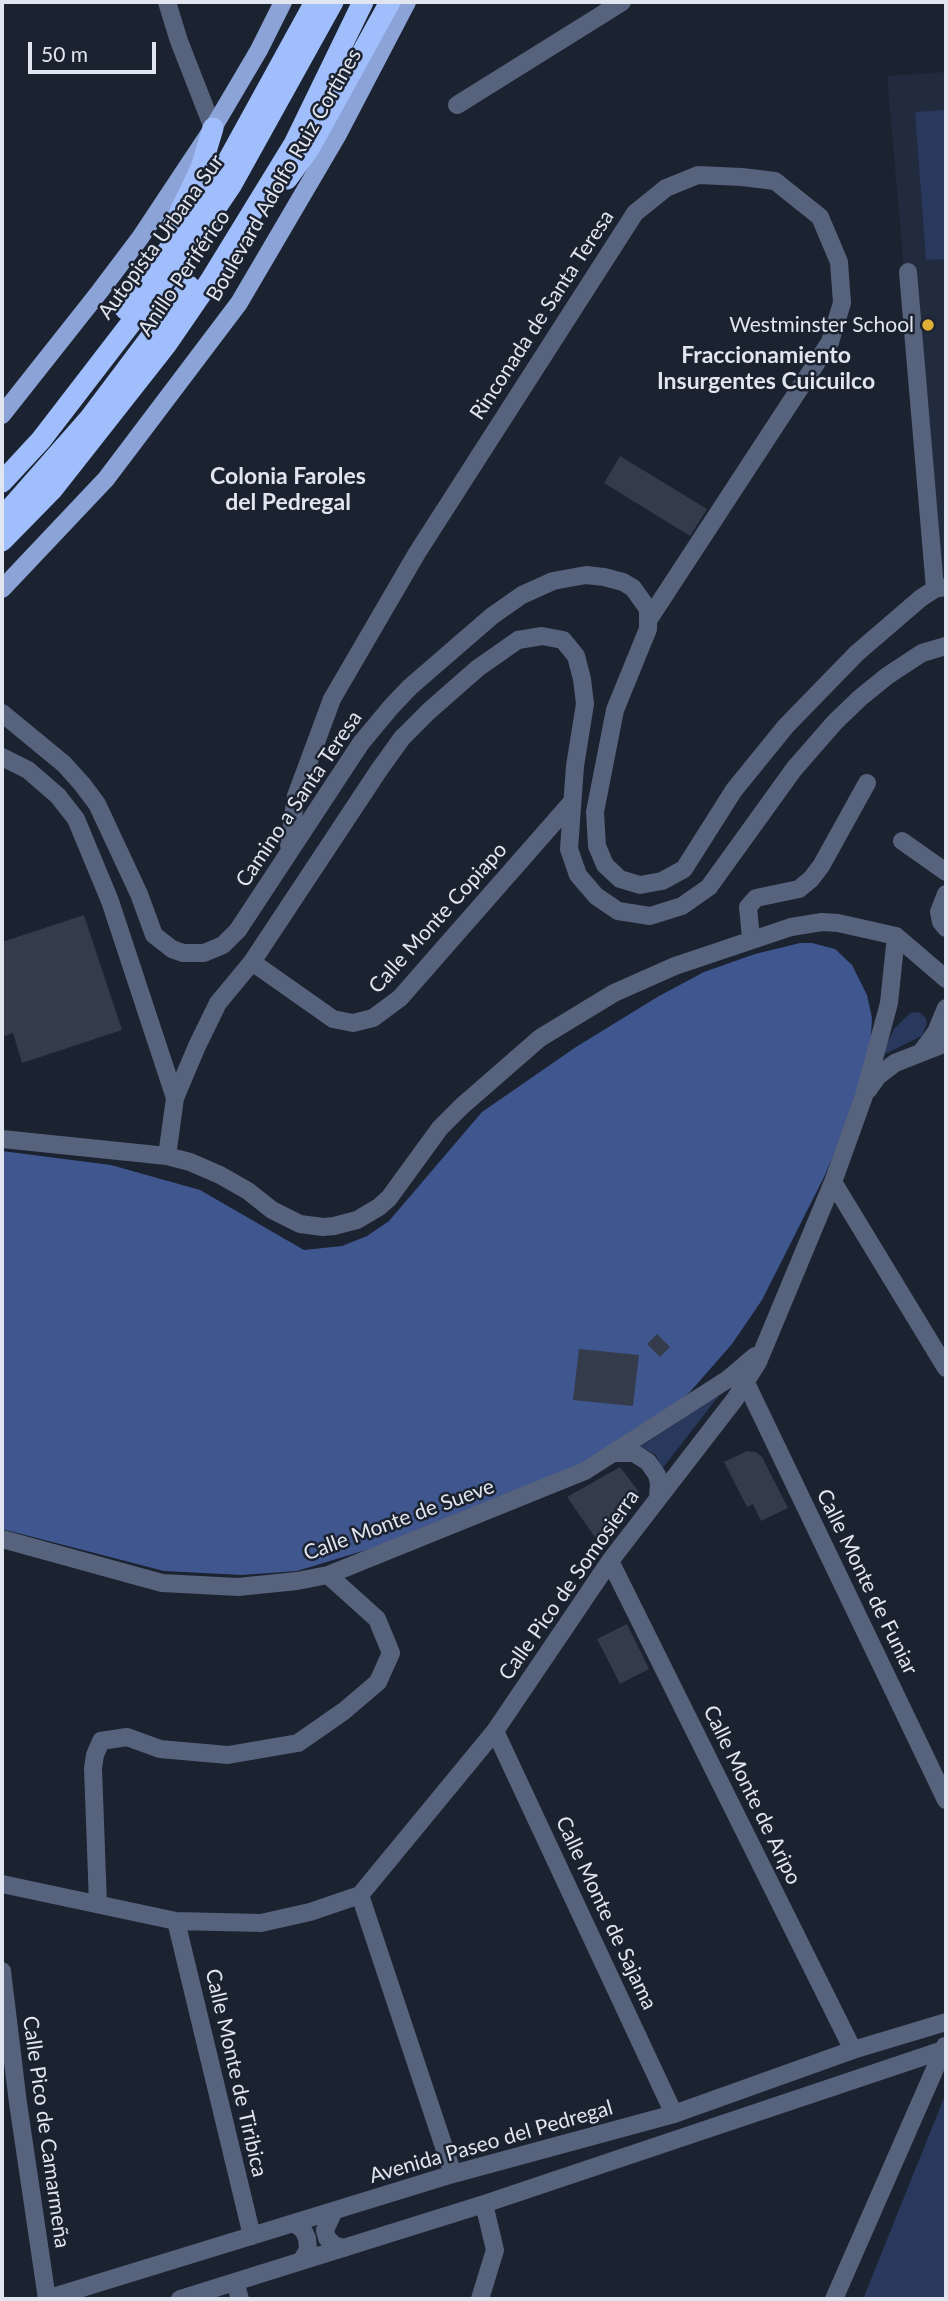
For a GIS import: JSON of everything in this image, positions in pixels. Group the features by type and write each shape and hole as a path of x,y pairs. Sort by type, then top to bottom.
{"highway":[{"name":"Anillo Periférico","path":"2,463 35,428 210,193 315,2"},
{"name":"Autopista Urbana Sur","path":"2,482 41,440 188,249 232,184 333,2"},
{"path":"2,518 89,419 211,256 270,159 351,2"},
{"name":"Anillo Periférico","path":"2,541 52,489 166,345 211,281 294,144 363,2"},
{"path":"211,281 309,149 390,2"},
{"path":"120,315 178,217 201,168 213,128"}],"main road":[{"path":"2,415 140,238 213,128 259,50 283,2"},
{"name":"Boulevard Adolfo Ruiz Cortines","path":"2,589 106,479 239,303 337,136 407,2"}],"street":[{"path":"167,2 179,41 213,128"},
{"path":"457,105 622,2"},
{"name":"Rinconada de Santa Teresa","path":"288,852 296,796 332,699 417,553 635,213 666,188 698,175 775,181 820,217 839,262 842,303 830,342 649,619"},
{"path":"649,619 648,629 615,710 595,812 597,846 605,865 620,879 640,885 662,881 684,869 734,790 786,726 858,653 921,598 941,588 908,272"},
{"name":"Camino a Santa Teresa","path":"2,713 64,764 97,804 139,894 154,935 183,953 204,953 232,939 361,743 390,707 492,616 522,595 554,582 586,575 604,577 633,588 648,609 649,619"},
{"path":"167,1156 176,1098 218,1003 251,962 402,738 429,710 478,668 518,640 542,636 563,640 576,656 582,679 585,704 571,803 569,849 578,875 596,896 618,911 650,916 682,906 709,887 793,769 835,722 887,676 922,653 946,646"},
{"path":"2,757 28,771 58,796 76,819 110,901 176,1098"},
{"path":"751,939 748,907 756,898 799,889 811,879 867,783"},
{"name":"Calle Monte Copiapo","path":"251,962 333,1019 353,1023 373,1018 400,998 571,803"},
{"path":"902,841 946,872"},
{"path":"110,901 139,894"},
{"path":"946,894 939,912 941,922 946,928"},
{"path":"2,1139 167,1156 190,1162 220,1175 248,1191 272,1210 300,1223 323,1227 345,1224 369,1215 389,1198 440,1128 540,1038 614,993 675,966 791,927 822,922 852,925 896,936 946,979"},
{"name":"Calle Pico de Somosierra","path":"360,1895 495,1731 610,1561 746,1383 768,1339 833,1182 864,1096 889,1003 896,936"},
{"path":"922,1051 936,1032 946,1009"},
{"path":"864,1096 887,1068 946,1043"},
{"path":"833,1182 946,1368"},
{"name":"Calle Monte de Sueve","path":"2,1539 162,1583 238,1587 328,1575 585,1471 728,1379 750,1361 768,1339"},
{"name":"Calle Monte de Funiar","path":"746,1383 946,1800"},
{"path":"610,1454 634,1453 649,1462 659,1483 658,1499"},
{"name":"Calle Monte de Aripo","path":"610,1561 853,2050"},
{"path":"98,1904 93,1768 94,1755 101,1741 127,1737 160,1749 228,1755 298,1743 344,1711 378,1682 391,1653 377,1619 328,1575"},
{"name":"Calle Monte de Sajama","path":"495,1731 674,2114"},
{"path":"2,1884 177,1921 261,1923 310,1912 360,1895 453,2174"},
{"name":"Calle Monte de Tiribica","path":"177,1921 252,2236"},
{"name":"Calle Pico de Camarmeña","path":"2,1971 10,2104 47,2299"},
{"name":"Avenida Paseo del Pedregal","path":"47,2299 453,2174 674,2114 853,2050 946,2022"},
{"path":"180,2299 238,2291 302,2261 484,2204 944,2048"},
{"path":"834,2299 944,2048"},
{"path":"560,2145 569,2150 572,2156 571,2166 564,2177"},
{"path":"480,2299 495,2250 484,2204"},
{"path":"334,2211 325,2230 327,2238 334,2245 344,2248"},
{"path":"294,2223 303,2230 307,2238 308,2250 302,2261"}],"shaded area":[{"name":"Westminster School","path":"946,72 946,573 931,577 887,76"},
{"path":"946,110 946,259 926,260 915,112"},
{"path":"800,943 835,949 852,965 867,995 872,1018 871,1036 859,1093 825,1175 762,1300 732,1344 690,1392 664,1415 582,1465 389,1543 297,1571 242,1575 164,1571 2,1529 2,1151 111,1165 200,1190 304,1250 342,1246 367,1236 389,1221 482,1112 576,1047 704,972 755,954"},
{"path":"919,1012 926,1018 927,1023 922,1036 881,1056 894,1029 910,1013"},
{"path":"721,1393 662,1469 656,1455 640,1447"},
{"path":"946,2093 946,2299 863,2299"}],"building":[{"path":"620,456 707,509 690,536 604,483"},
{"path":"84,915 122,1030 22,1063 13,1033 2,1037 2,942"},
{"path":"657,1334 670,1347 660,1357 647,1344"},
{"path":"579,1349 639,1355 633,1406 573,1400"},
{"path":"747,1451 756,1452 762,1457 788,1508 761,1521 753,1504 747,1507 724,1462"},
{"path":"620,1467 639,1492 623,1504 629,1511 601,1546 567,1497"},
{"path":"627,1624 649,1669 620,1684 597,1639"}],"place":[{"name":"Westminster School","path":"928,325"}],"district":[{"name":"Fraccionamiento Insurgentes Cuicuilco","path":"766,369"},
{"name":"Colonia Faroles del Pedregal","path":"288,490"}]}
